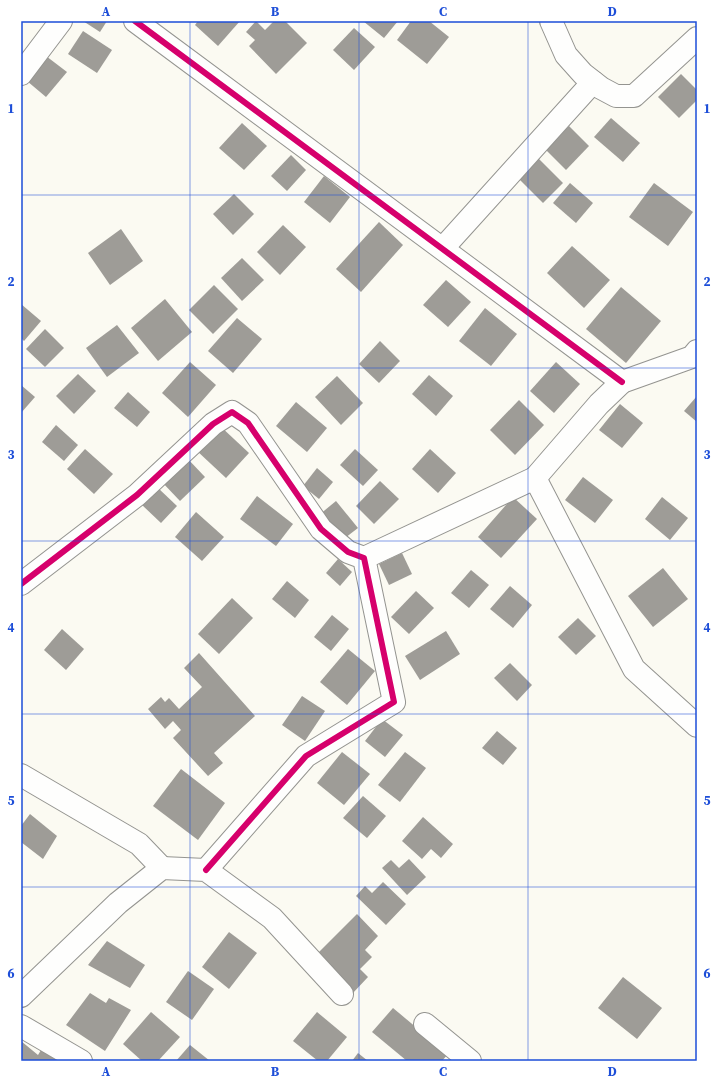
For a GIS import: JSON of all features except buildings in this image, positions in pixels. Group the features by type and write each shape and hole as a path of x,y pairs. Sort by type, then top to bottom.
{"street":[{"path":"21,74 61,21"},
{"path":"551,21 566,55 583,74 616,96 634,96 697,38"},
{"path":"138,22 622,382"},
{"path":"443,248 593,82"},
{"path":"21,584 137,495 213,424 232,412 248,423 321,529 348,552 364,558 535,478 599,404 622,382 695,356"},
{"path":"535,478 634,669 697,726"},
{"path":"206,870 306,756 394,702 364,558"},
{"path":"21,775 139,844 162,868"},
{"path":"21,996 118,903 162,868 206,870 272,918 342,994"},
{"path":"426,1024 470,1061"},
{"path":"21,1026 81,1061"}],"cycle path":[{"path":"135,21 622,382"},
{"path":"21,584 137,495 213,424 232,412 248,423 321,529 348,552 364,558 394,702 306,756 206,870"}]}
